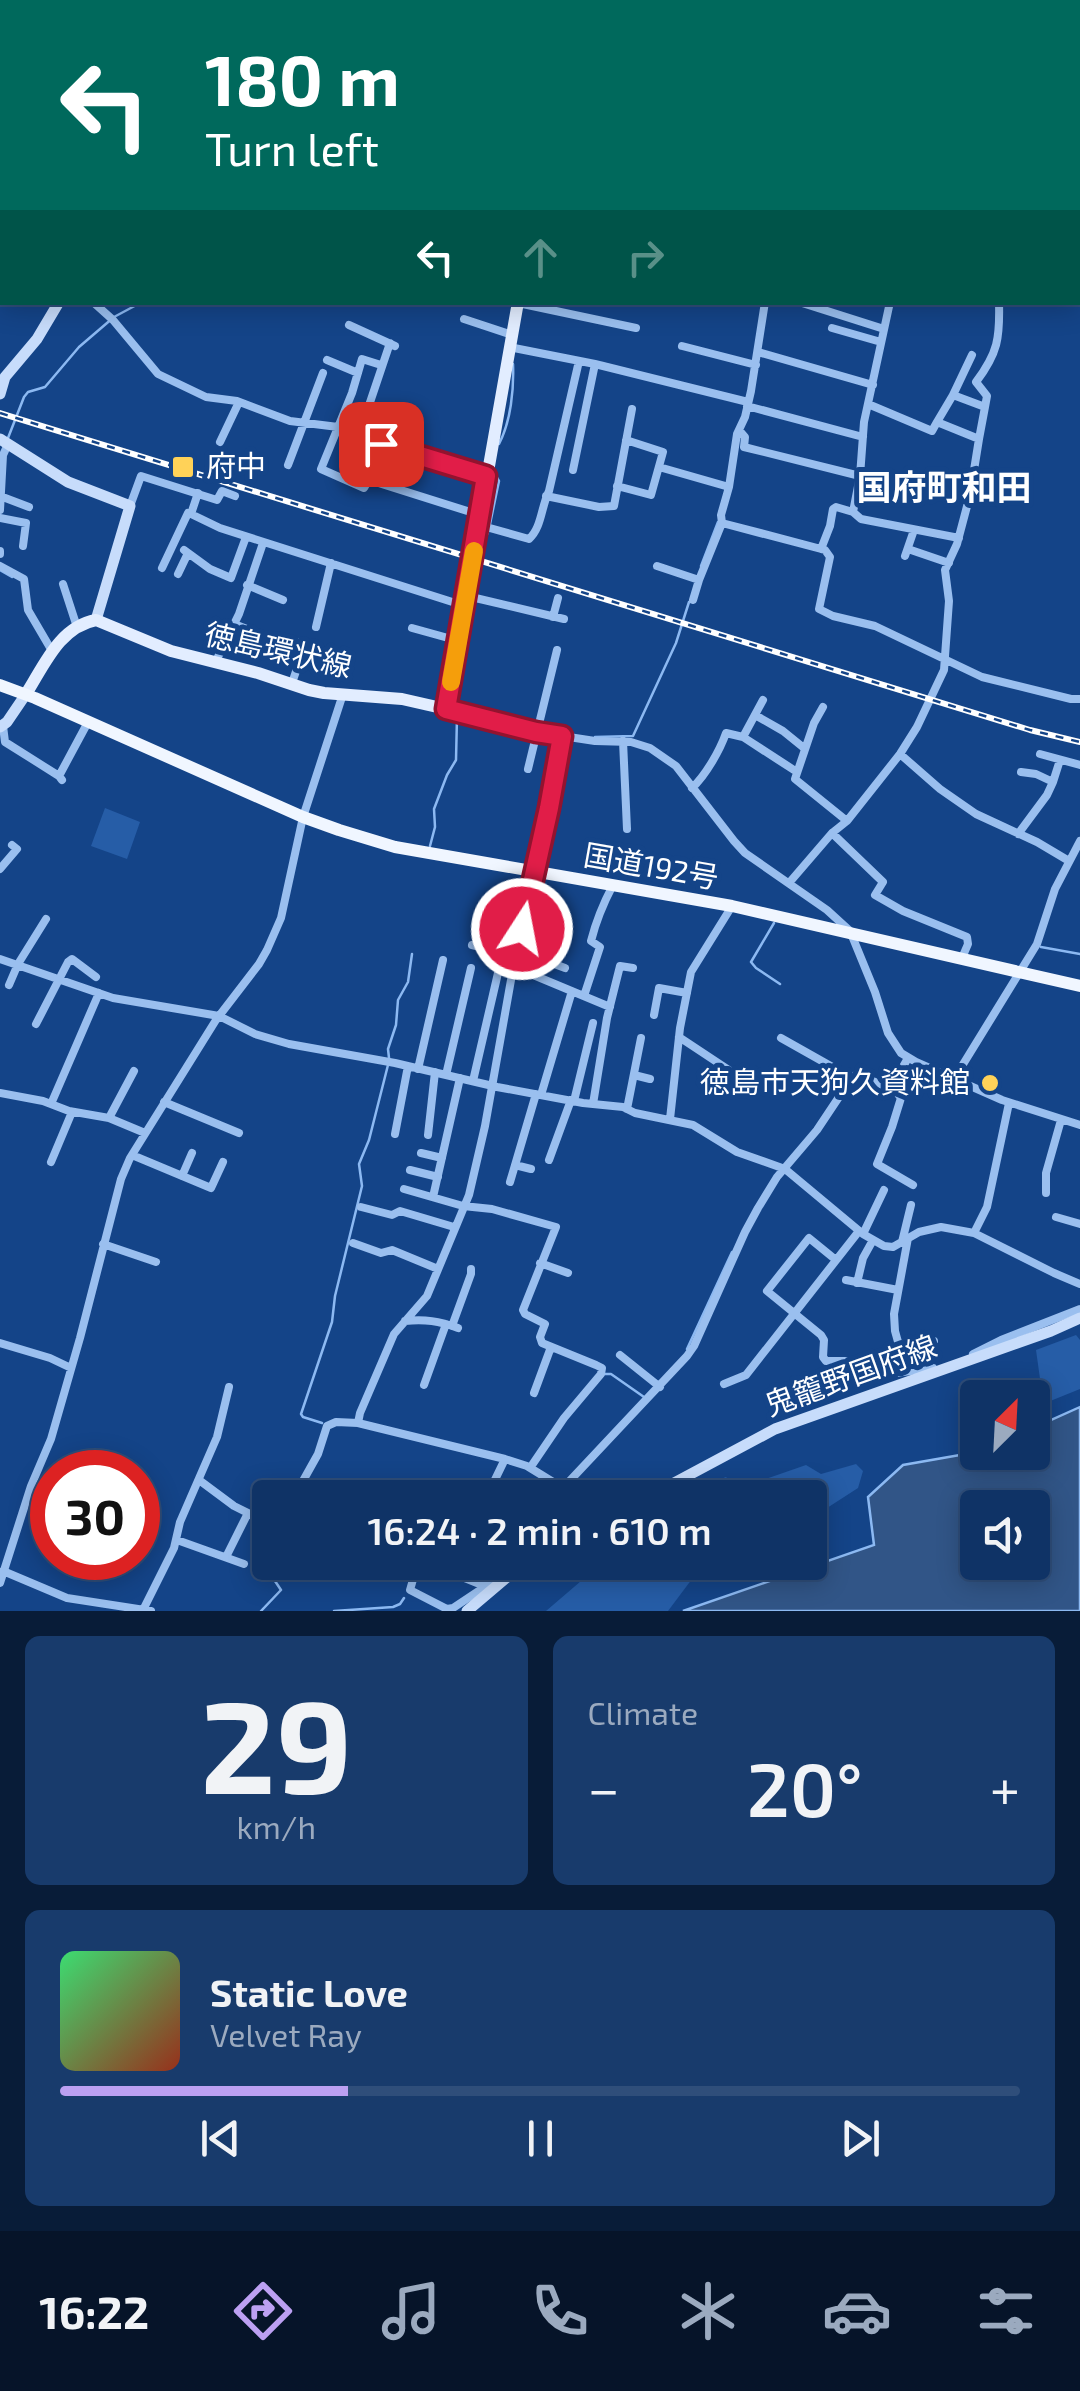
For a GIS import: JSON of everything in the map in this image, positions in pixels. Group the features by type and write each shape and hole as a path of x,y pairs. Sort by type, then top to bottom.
{"highway":[{"name":"国道192号","path":"0,685 303,816 395,848 732,906 1080,986"}],"main road":[{"path":"0,394 6,377 37,339 57,305"},
{"path":"446,709 470,600 484,524 486,476 522,305"},
{"path":"1,726 52,651 77,628 96,620 130,506 68,482 4,442"},
{"name":"徳島環状線","path":"96,620 171,652 324,693 402,699 446,709"},
{"name":"鬼籠野国府線","path":"680,1480 775,1429 1080,1318"},
{"path":"466,1611 502,1580"}],"street":[{"path":"96,305 158,374 206,397 239,402 290,422 338,427 486,476"},
{"path":"531,305 636,328"},
{"path":"693,600 729,487 738,430 756,366 761,305"},
{"path":"808,305 884,329"},
{"path":"853,512 868,404 889,305"},
{"path":"789,883 847,821 900,754 944,670 949,601 946,570 959,538 973,481 988,396 976,382 996,351 999,305"},
{"path":"464,319 512,344 863,437"},
{"path":"832,328 882,342"},
{"path":"352,329 392,345 381,365 359,435"},
{"path":"682,346 756,366"},
{"path":"758,352 872,385"},
{"path":"868,404 932,431 972,355"},
{"path":"381,365 362,358 322,469 364,488 381,444"},
{"path":"327,360 358,373"},
{"path":"370,480 529,539 538,531 579,361"},
{"path":"572,470 595,364"},
{"path":"288,465 323,372"},
{"path":"953,395 985,407"},
{"path":"220,442 239,402"},
{"path":"546,496 598,507 614,506 632,409"},
{"path":"937,422 979,440"},
{"path":"738,430 745,438 744,447 860,476"},
{"path":"618,486 651,495 663,452 626,440"},
{"path":"0,510 4,442"},
{"path":"659,466 729,487"},
{"path":"130,506 141,476 217,500 222,492 236,496"},
{"path":"198,493 191,514 263,543 470,600 528,606 564,619"},
{"path":"0,496 29,507"},
{"path":"821,549 836,507 861,519 959,538"},
{"path":"162,568 188,513"},
{"path":"0,518 26,524 24,546"},
{"path":"721,520 821,549 830,556 819,610 875,626 982,677 1080,699"},
{"path":"914,530 907,552 948,564"},
{"path":"181,571 186,551 210,569 231,578 246,537"},
{"path":"215,662 234,624 263,543"},
{"path":"316,628 331,563"},
{"path":"0,566 24,579 28,610 52,651"},
{"path":"657,566 697,579"},
{"path":"63,584 77,628"},
{"path":"247,585 283,600"},
{"path":"553,617 558,598"},
{"path":"234,624 252,631"},
{"path":"412,628 459,641"},
{"path":"279,636 327,653"},
{"path":"291,684 305,645"},
{"path":"528,769 557,650"},
{"path":"0,1583 30,1486 51,1440 122,1179 164,1102 218,1016 259,964 274,934 303,816 343,694"},
{"path":"743,738 762,700"},
{"path":"823,707 795,779 847,821"},
{"path":"446,709 536,732 638,744 664,756 745,853 840,920 850,932 888,1033 908,1058 1009,1103 1080,1125"},
{"path":"755,715 804,748"},
{"path":"5,742 60,778 88,722"},
{"path":"0,752 5,742 1,726"},
{"path":"692,788 703,777 726,733 743,738 796,772"},
{"path":"358,1422 394,1334 427,1296 475,1172 562,736"},
{"path":"623,742 627,829"},
{"path":"900,754 976,814 1070,861"},
{"path":"1040,754 1080,766"},
{"path":"1018,834 1047,795 1060,760"},
{"path":"1021,772 1053,782"},
{"path":"832,833 883,882 875,895 967,937 962,958"},
{"path":"0,868 17,849 12,845"},
{"path":"954,1079 1040,935 1055,888 1079,846"},
{"path":"584,996 600,947 592,941 594,929 613,885"},
{"path":"670,1120 691,972 732,906"},
{"path":"10,985 46,918"},
{"path":"472,946 516,953 565,968"},
{"path":"36,1024 72,959 96,977"},
{"path":"0,960 131,1002 218,1016 254,1034 289,1044 693,1125 737,1152 785,1169 873,1240 893,1247 919,1232 941,1227 974,1234 1080,1284"},
{"path":"418,1069 443,960"},
{"path":"593,1104 620,966 633,968"},
{"path":"514,967 610,1007"},
{"path":"446,1075 471,968"},
{"path":"473,1082 498,974"},
{"path":"654,1015 658,988 686,993"},
{"path":"510,1182 572,992"},
{"path":"51,1104 99,993"},
{"path":"549,1160 572,1100 592,1023"},
{"path":"679,1038 742,1084 753,1086"},
{"path":"780,1038 852,1078"},
{"path":"627,1109 644,1042"},
{"path":"892,1086 908,1058"},
{"path":"394,1134 408,1066"},
{"path":"109,1118 134,1071"},
{"path":"428,1135 435,1072"},
{"path":"634,1075 650,1078"},
{"path":"571,1480 694,1346 745,1232 777,1177 817,1130 852,1078 858,1075 892,1086"},
{"path":"433,1196 460,1078"},
{"path":"127,1084 136,1090"},
{"path":"892,1086 900,1098 877,1164 913,1185"},
{"path":"1,1096 109,1118 146,1133"},
{"path":"164,1102 231,1133"},
{"path":"974,1234 987,1206 1009,1103"},
{"path":"51,1162 72,1112"},
{"path":"1046,1192 1046,1173 1060,1120"},
{"path":"182,1176 192,1152"},
{"path":"422,1153 442,1158"},
{"path":"132,1156 211,1188 223,1162"},
{"path":"515,1165 531,1170"},
{"path":"410,1170 438,1176"},
{"path":"404,1190 556,1227 523,1310 545,1324 542,1343 602,1368 530,1468"},
{"path":"724,1384 746,1375 861,1233 884,1190"},
{"path":"910,1372 895,1331 894,1314 912,1205"},
{"path":"361,1207 392,1215 400,1211 454,1227"},
{"path":"1056,1218 1080,1224"},
{"path":"836,1260 809,1238 767,1290 821,1335 826,1362 854,1364 866,1378 950,1366 1000,1340 1080,1309"},
{"path":"857,1283 863,1258 873,1240"},
{"path":"352,1243 381,1253 392,1250 438,1269"},
{"path":"104,1244 156,1262"},
{"path":"540,1263 568,1273"},
{"path":"424,1385 452,1326 471,1269"},
{"path":"846,1280 898,1290"},
{"path":"405,1321 423,1319 452,1326"},
{"path":"900,1345 934,1340"},
{"path":"0,1343 70,1368"},
{"path":"534,1392 551,1347"},
{"path":"620,1355 660,1386"},
{"path":"143,1610 177,1540 180,1522 217,1437 228,1387"},
{"path":"304,1480 328,1426 336,1422 358,1422 506,1458 550,1480"},
{"path":"495,1480 506,1458"},
{"path":"199,1480 252,1515"},
{"path":"226,1557 248,1513"},
{"path":"177,1540 244,1564"},
{"path":"3,1571 70,1598 151,1611"},
{"path":"414,1580 410,1590 447,1609 489,1584 494,1586"},
{"path":"65,1611 70,1598"}],"shaded area":[{"path":"105,808 140,822 127,859 91,846"},
{"path":"1076,1335 1080,1340 1080,1389 1050,1401 1050,1380 1040,1380 1036,1350"},
{"path":"1080,1407 1080,1611 683,1611 773,1580 827,1580 827,1561 874,1545 868,1497 903,1465 960,1455 960,1470 1050,1470 1050,1420"},
{"path":"856,1464 863,1471 858,1488 827,1508 827,1480 763,1480 806,1465 821,1474"},
{"path":"582,1580 691,1580 668,1611 546,1611"}],"waterway":[{"path":"8,438 28,392 45,387 79,347 114,317 136,305"},
{"path":"499,444 511,405 513,364"},
{"path":"490,524 499,481 493,470"},
{"path":"701,566 718,522"},
{"path":"453,699 461,683 480,552 488,532"},
{"path":"0,570 12,577"},
{"path":"595,737 633,736 676,643 689,602"},
{"path":"430,846 434,809 456,760 457,717"},
{"path":"774,923 751,962 780,984"},
{"path":"1041,947 1080,954"},
{"path":"389,1058 398,1000 408,982 412,954"},
{"path":"322,1423 301,1414 332,1322 362,1186 359,1164 388,1065"},
{"path":"687,1349 732,1252"},
{"path":"605,1374 611,1374 644,1397"},
{"path":"261,1611 281,1590 274,1580"},
{"path":"334,1611 393,1607 404,1598"}],"railway":[{"path":"0,413 1030,730 1080,742"}],"slow traffic":[{"path":"451,682 474,551"}],"place":[{"name":"府中","path":"183,467"},
{"name":"徳島市天狗久資料館","path":"990,1083"}],"district":[{"name":"国府町和田","path":"944,488"}],"route":[{"path":"381,444 486,476 446,709 562,736 522,929"}]}
